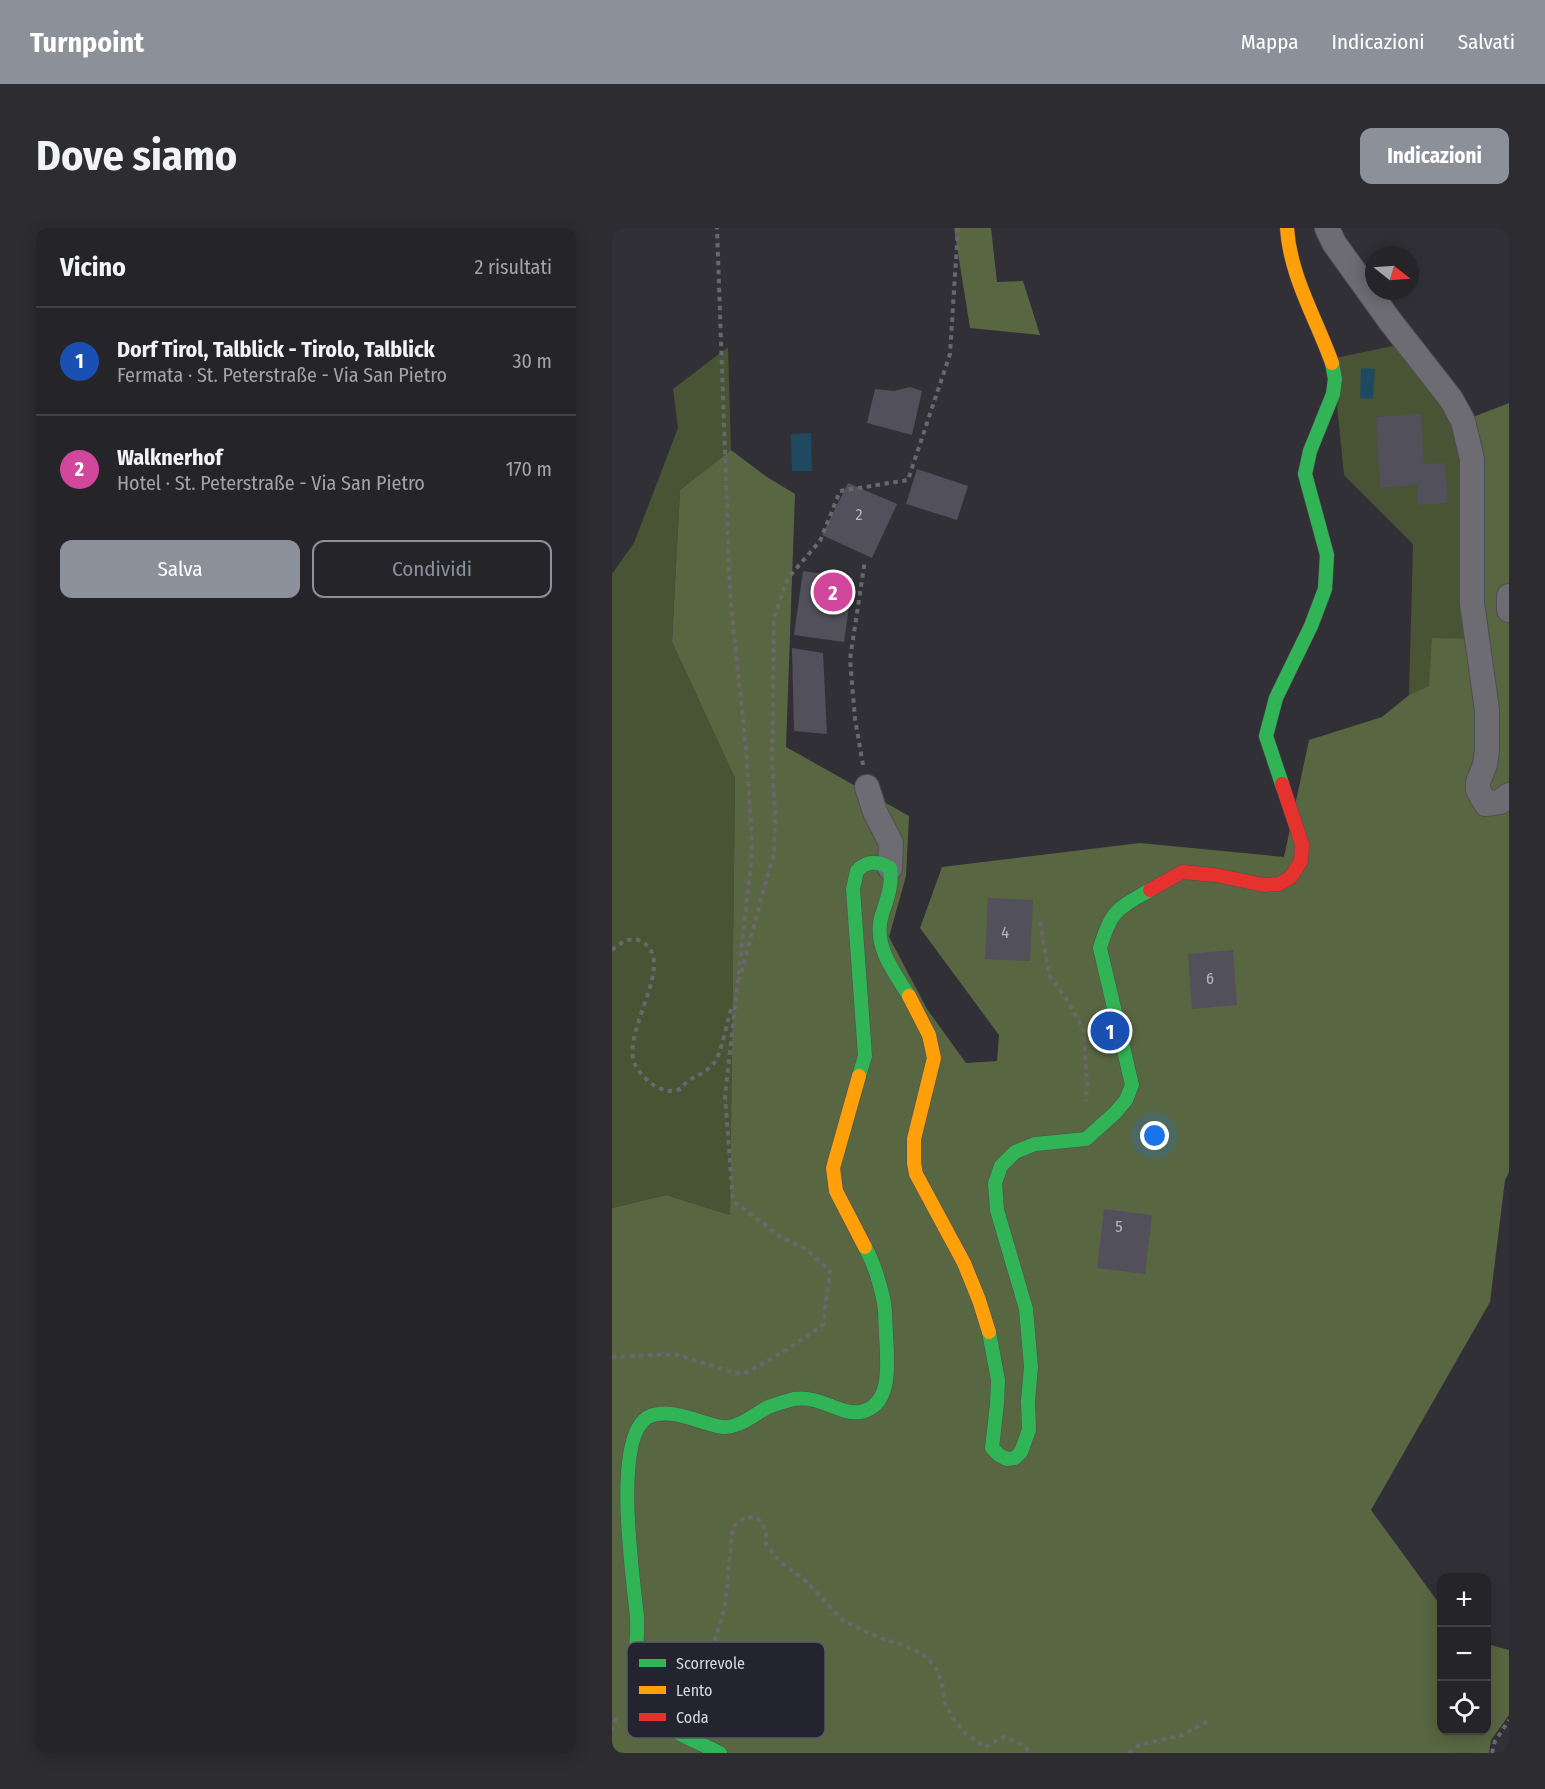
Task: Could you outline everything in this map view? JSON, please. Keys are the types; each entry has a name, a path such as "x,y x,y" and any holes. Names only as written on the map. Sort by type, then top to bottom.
{"street":[{"path":"867,787 875,812 891,843 892,885 881,923 879,939 885,955 930,1035 934,1059 916,1129 915,1173 922,1190 938,1212 957,1248 988,1325 997,1372 998,1398 992,1448 1007,1459 1015,1458 1021,1452 1029,1430 1028,1401 1031,1366 1026,1309 997,1210 995,1183 1000,1166 1015,1152 1035,1144 1086,1139 1126,1100 1132,1085 1100,948 1106,930 1117,909 1182,872 1215,875 1264,885 1279,884 1291,877 1301,861 1302,844 1266,736 1268,719 1274,702 1307,636 1325,587 1328,565 1326,544 1305,474 1335,384 1321,333 1291,258 1287,228"},
{"path":"1326,228 1334,243 1390,321 1451,399 1463,421 1472,459 1472,603 1486,710 1488,750 1478,782 1478,790 1486,804 1500,802 1509,795"},
{"path":"1509,596 1509,610"},
{"path":"636,1642 637,1620 623,1491 627,1448 635,1427 648,1417 661,1414 682,1416 725,1426 747,1420 771,1406 796,1399 815,1399 850,1412 859,1412 877,1403 888,1374 884,1300 873,1262 836,1191 833,1168 865,1056 853,896 854,878 860,866 869,862 884,864 890,868"},
{"path":"690,1738 720,1753"}],"path":[{"path":"612,1357 674,1354 735,1373 748,1372 823,1325 830,1271 806,1249 781,1237 733,1201 725,1096 752,841 746,749 730,594 717,228"},
{"path":"612,950 620,943 634,939 643,942 650,950 655,969 651,987 635,1030 632,1047 634,1062 640,1073 660,1088 668,1091 681,1089 689,1080 715,1063 774,852 776,811 772,763 774,617 788,578 820,541 840,491 908,480 950,354 958,228"},
{"path":"865,560 850,659 855,719 867,787"},
{"path":"1040,922 1049,975 1067,1000 1084,1031 1088,1083 1085,1105"},
{"path":"715,1642 725,1606 733,1526 745,1518 757,1517 766,1530 766,1544 781,1563 804,1578 842,1620 877,1637 906,1646 924,1656 936,1668 942,1683 945,1704 965,1733 985,1747 1004,1737 1025,1746 1029,1753"},
{"path":"1492,1753 1495,1741 1509,1720"},
{"path":"1129,1753 1139,1745 1182,1735 1208,1721"}],"green space":[{"path":"954,228 991,228 997,282 1023,281 1040,335 970,328"},
{"path":"1407,343 1460,413 1477,639 1430,686 1409,695 1413,544 1344,475 1335,384 1330,359"},
{"path":"728,347 731,450 680,490 672,642 735,778 730,1215 666,1195 612,1208 612,574 634,543 678,428 673,389"},
{"path":"1509,403 1509,1172 1505,1180 1490,1302 1371,1510 1437,1601 1437,1735 1491,1735 1491,1645 1509,1650 1509,1715 1491,1740 1489,1753 612,1753 612,1208 666,1195 730,1215 735,778 672,642 680,490 731,450 767,477 795,494 786,747 909,816 906,876 889,937 927,1009 966,1063 997,1061 999,1035 920,928 942,867 1140,843 1284,857 1309,740 1382,717 1409,695 1429,686 1432,638 1477,639 1463,421"}],"water":[{"path":"1361,368 1375,369 1373,399 1360,398"},
{"path":"811,433 812,471 792,471 791,434"}],"building":[{"path":"910,387 922,391 912,435 867,423 875,389 894,391"},
{"path":"1421,414 1424,464 1445,463 1448,503 1418,505 1417,485 1380,488 1376,417"},
{"path":"917,469 968,486 957,520 906,504"},
{"path":"848,483 897,504 872,558 822,535"},
{"path":"803,571 853,578 844,642 794,635"},
{"path":"792,648 823,653 827,734 794,731"},
{"path":"988,898 1033,900 1030,961 985,959"},
{"path":"1233,950 1237,1005 1192,1009 1188,954"},
{"path":"1104,1209 1152,1215 1145,1274 1097,1268"}],"traffic: fast":[{"path":"1282,784 1266,736 1276,698 1311,626 1325,589 1327,555 1305,474 1310,451 1333,394 1335,379 1332,363"},
{"path":"859,1076 865,1056 853,889 857,871 869,863 877,863 890,868 890,888 881,918 880,939 887,959 909,996"},
{"path":"989,1332 998,1380 992,1448 1007,1459 1015,1458 1021,1452 1029,1430 1028,1401 1031,1367 1026,1309 997,1210 995,1183 1001,1166 1015,1152 1035,1144 1086,1139 1126,1100 1132,1085 1100,948 1108,926 1117,912 1150,890"},
{"path":"636,1642 637,1617 629,1541 628,1479 631,1451 637,1430 648,1417 657,1414 676,1415 729,1427 747,1420 768,1407 794,1399 821,1402 852,1412 871,1408 879,1401 883,1391 887,1356 884,1302 876,1272 865,1247"},
{"path":"689,1738 720,1753"}],"traffic: slow":[{"path":"1287,228 1298,280 1332,363"},
{"path":"909,996 929,1035 934,1058 914,1139 916,1174 964,1263 989,1332"},
{"path":"859,1076 833,1168 836,1191 865,1247"}],"traffic: jam":[{"path":"1150,890 1182,872 1215,875 1264,885 1279,884 1291,877 1301,861 1302,844 1282,784"}],"place":[{"name":"Walknerhof","path":"833,592"},
{"name":"Dorf Tirol, Talblick - Tirolo, Talblick","path":"1110,1031"}]}
